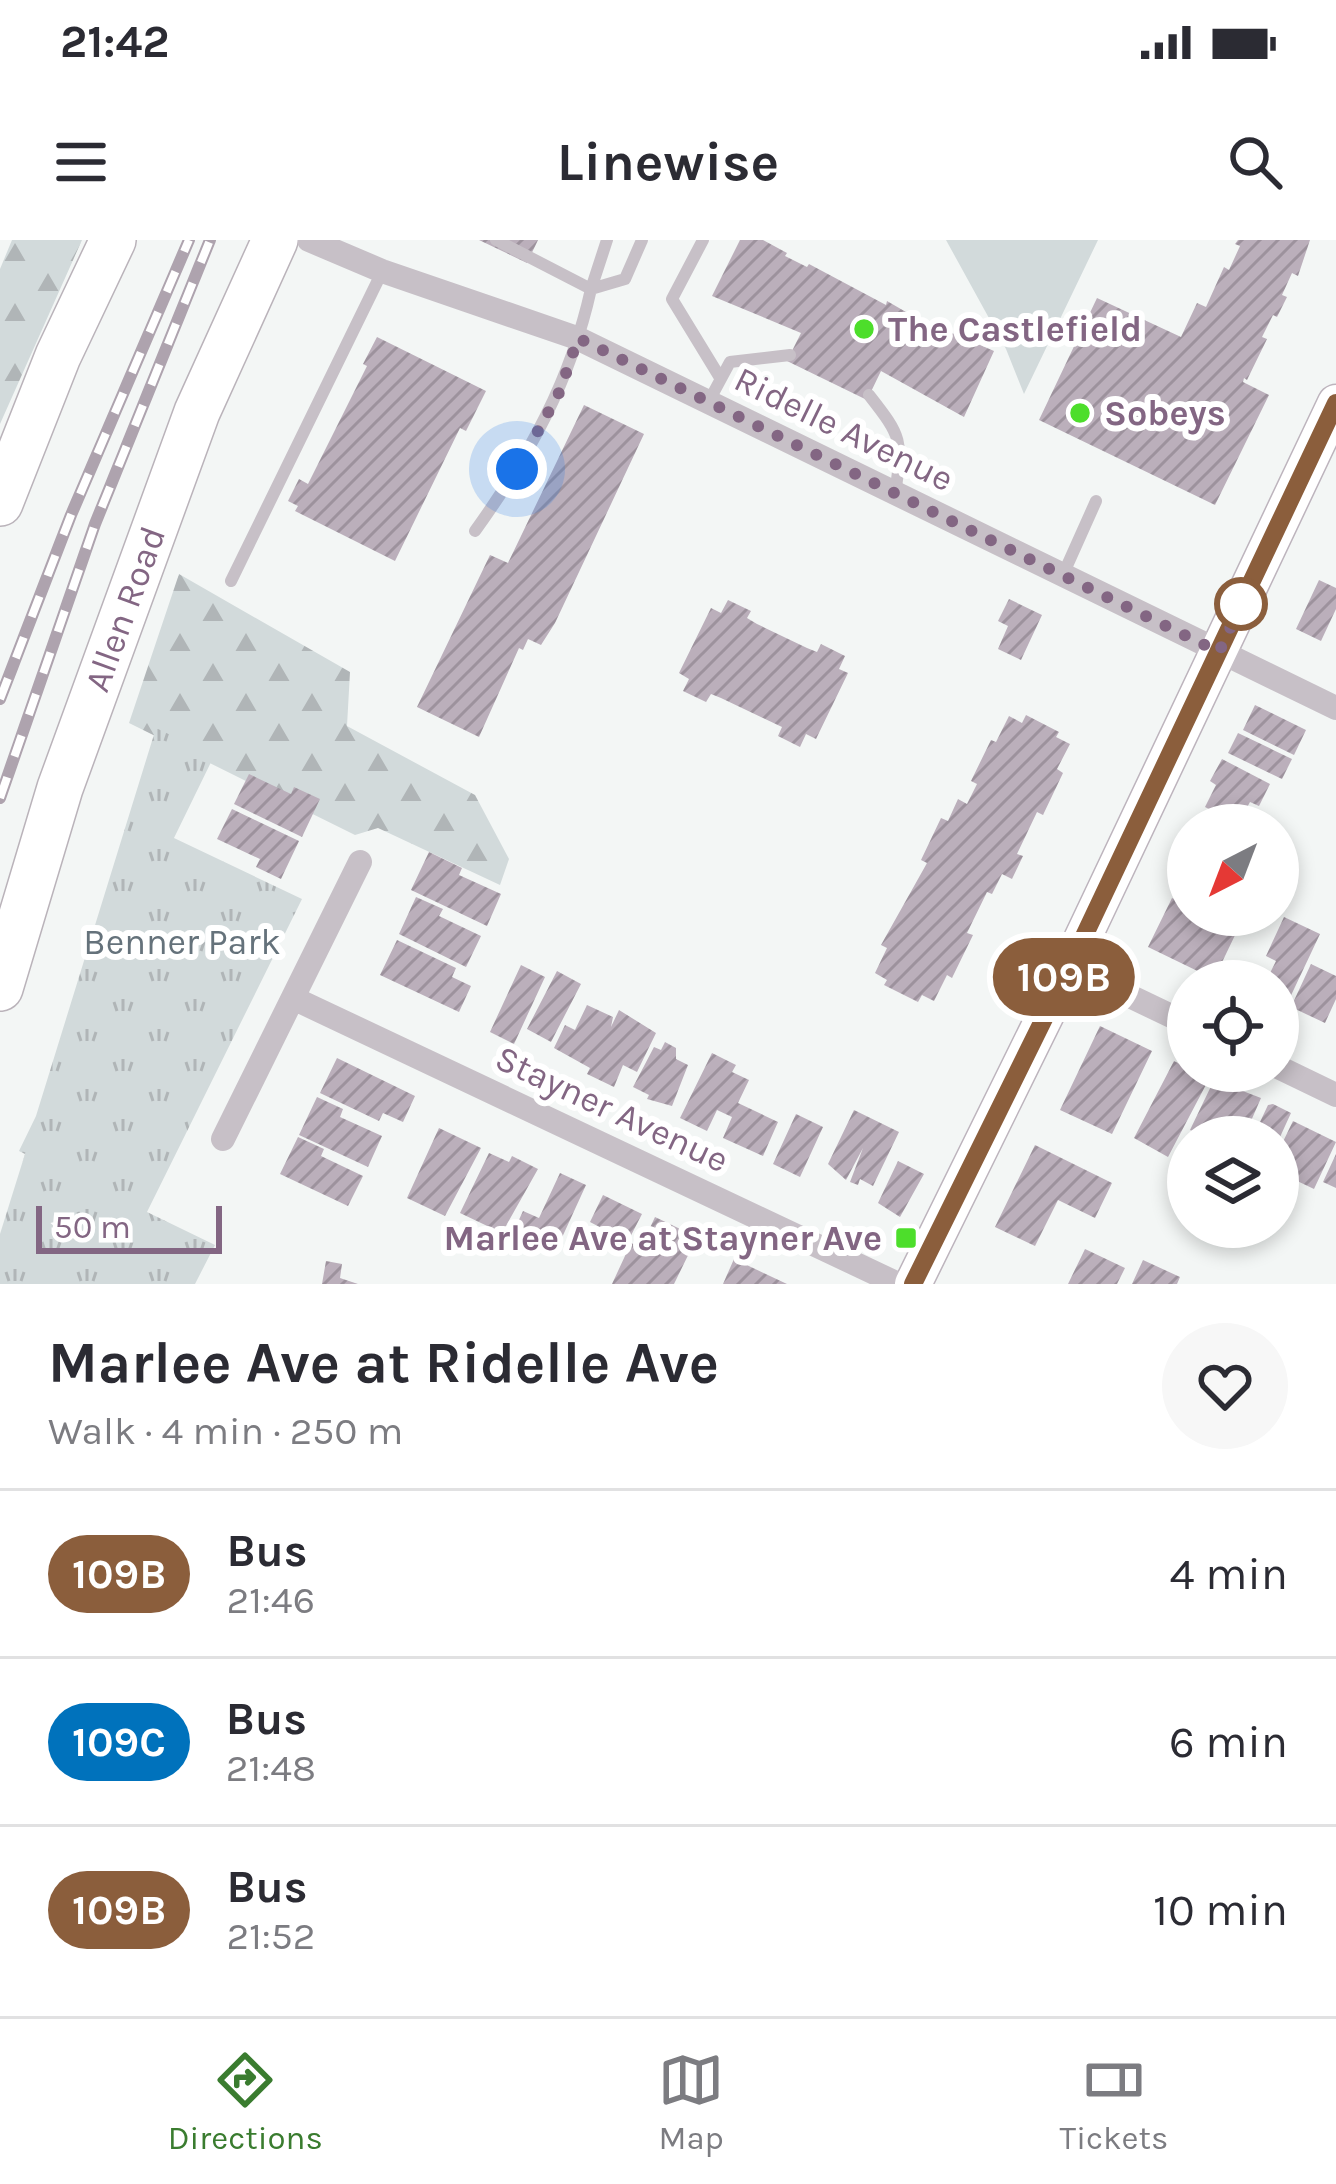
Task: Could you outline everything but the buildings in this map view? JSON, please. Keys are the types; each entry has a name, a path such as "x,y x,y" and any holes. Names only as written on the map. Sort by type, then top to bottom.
{"highway":[{"path":"0,503 58,356 113,240"},
{"name":"Allen Road","path":"0,988 60,788 196,412 275,240"}],"street":[{"name":"Ridelle Avenue","path":"309,240 382,271 578,338 1336,708"},
{"path":"913,1284 1069,968 1336,404"},
{"path":"224,1139 360,862"},
{"path":"1069,968 1167,1014"},
{"name":"Stayner Avenue","path":"296,999 898,1284"},
{"path":"1299,1077 1336,1095"}],"lane":[{"path":"496,240 592,289 625,279 643,240"},
{"path":"476,531 539,434 560,391 607,240"},
{"path":"703,240 672,299 719,376"},
{"path":"231,581 382,271"},
{"path":"708,402 730,362 790,355"},
{"path":"869,395 898,431 901,457 895,495"},
{"path":"1062,577 1096,501"}],"green space":[{"path":"12,240 82,240 0,424 0,269"},
{"path":"946,240 1098,240 1024,394 1006,349"},
{"path":"179,574 350,672 347,726 475,795 509,859 500,885 378,828 355,835 129,723"},
{"name":"Benner Park","path":"156,728 214,756 174,838 302,899 147,1212 215,1245 195,1284 0,1284 0,1234 25,1154 19,1151 36,1116"}],"railway":[{"path":"0,699 71,515 189,240"},
{"path":"0,798 95,524 210,240"}],"bus line":[{"name":"109B","path":"913,1284 1069,968 1336,403"}],"place":[{"name":"The Castlefield","path":"864,329"},
{"name":"Sobeys","path":"1080,413"},
{"name":"Marlee Ave at Stayner Ave","path":"906,1238"}],"route":[{"path":"517,469 560,391 578,338 1219,652 1245,596 1241,604"}]}
